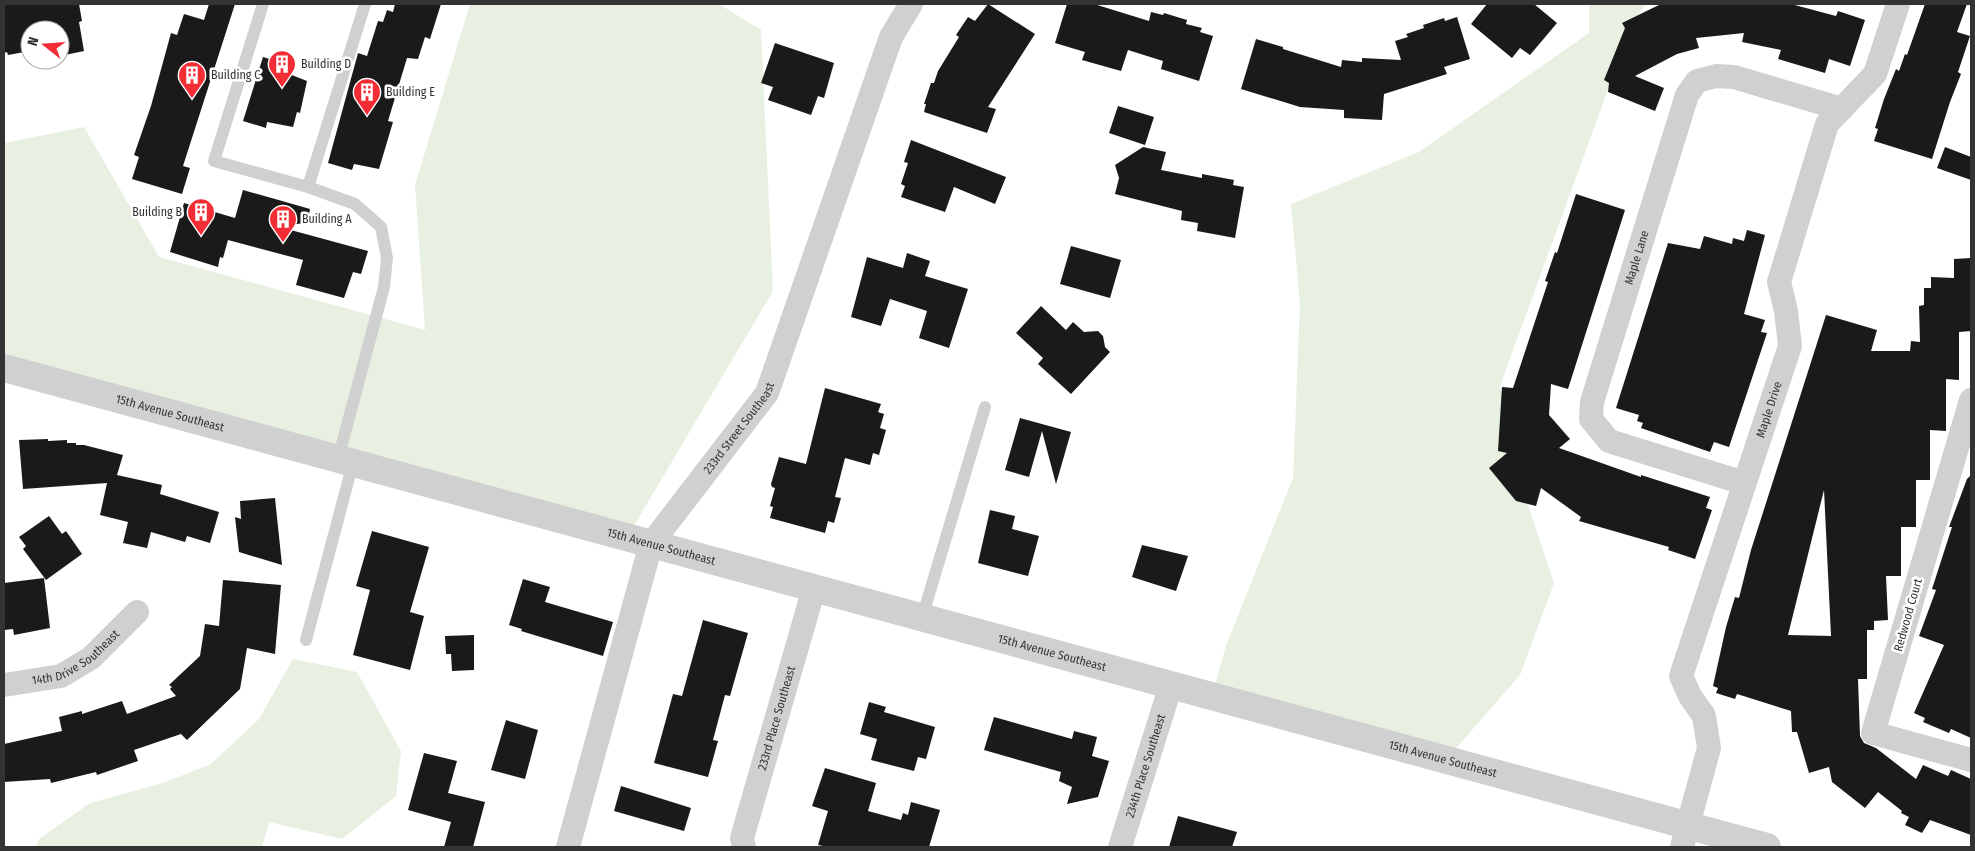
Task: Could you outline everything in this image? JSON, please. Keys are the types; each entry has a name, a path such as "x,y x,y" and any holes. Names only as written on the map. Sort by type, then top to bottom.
{"street":[{"name":"233rd Street Southeast","path":"568,847 651,544 767,393 891,38 911,4"},
{"name":"Maple Drive","path":"1686,837 1710,748 1704,716 1690,696 1681,676 1790,346 1786,311 1779,282 1827,124 1875,74 1898,4"},
{"name":"Maple Lane","path":"1744,483 1608,441 1591,419 1592,402 1688,95 1697,80 1716,76 1734,77 1842,109"},
{"name":"15th Avenue Southeast","path":"4,368 1171,685 1686,837 1767,847"},
{"name":"Redwood Court","path":"1971,400 1873,733 1971,760"},
{"name":"233rd Place Southeast","path":"744,847 742,838 814,588"},
{"name":"14th Drive Southeast","path":"4,686 61,676 91,658 137,612"},
{"name":"234th Place Southeast","path":"1120,847 1171,685"}],"lane":[{"path":"262,4 214,161 308,187 355,204 381,227 387,258 384,288 306,640"},
{"path":"308,187 365,4"},
{"path":"922,618 985,407"}],"green space":[{"path":"470,4 719,4 761,30 773,291 629,534 4,368 4,143 84,127 159,257 425,330 415,185"},
{"path":"1589,4 1646,4 1632,24 1500,386 1525,496 1554,583 1520,675 1439,768 1208,709 1226,646 1293,478 1300,304 1291,204 1419,152 1589,33"},
{"path":"293,659 357,672 401,751 396,796 342,839 269,822 262,847 36,847 39,839 90,803 163,783 211,764 259,719"}],"building":[{"path":"4,4 79,4 82,21 79,22 84,51 70,54 70,20 20,20 20,53 8,55 7,52 4,53"},
{"name":"Building C","path":"209,4 235,4 183,166 190,168 182,194 132,179 139,157 134,155 151,106 171,33 177,35 184,14 204,20"},
{"path":"395,4 441,4 430,39 425,37 418,59 407,58 388,121 393,122 379,169 354,164 352,170 328,163 358,53 367,56 378,21 383,22 387,10 393,12"},
{"path":"988,4 1035,34 988,107 996,109 987,133 924,112 926,104 924,104 931,83 934,83 938,71 959,37 956,35 968,17 975,21"},
{"path":"1067,4 1094,4 1149,21 1151,12 1163,15 1164,13 1187,20 1186,24 1202,28 1200,32 1213,36 1199,81 1161,69 1163,61 1128,50 1121,71 1082,60 1085,52 1055,43"},
{"path":"1487,4 1534,4 1557,23 1530,55 1520,48 1512,58 1471,24"},
{"path":"1661,4 1791,4 1836,16 1838,11 1865,20 1850,66 1829,59 1825,73 1778,59 1781,50 1742,42 1744,33 1696,38 1699,48 1677,54 1635,76 1664,88 1655,111 1608,92 1609,83 1604,80 1625,28 1622,23"},
{"path":"1925,4 1967,4 1957,32 1970,36 1958,72 1961,74 1932,159 1874,141 1878,129 1875,128 1884,99 1896,69 1899,71 1905,54 1907,55"},
{"path":"1457,17 1470,59 1444,67 1447,74 1384,94 1382,120 1344,118 1344,110 1300,107 1241,89 1256,39 1341,67 1342,60 1362,62 1362,58 1401,60 1395,41 1408,37 1406,34 1424,28 1423,25 1444,18 1445,21"},
{"path":"775,43 834,63 824,98 818,96 811,115 768,100 773,87 761,83"},
{"name":"Building D","path":"263,57 286,64 284,72 307,81 300,113 297,112 293,127 267,122 266,128 243,121"},
{"path":"1118,106 1154,117 1145,145 1109,133"},
{"path":"911,140 1006,177 995,204 954,187 945,212 901,197 905,186 901,184 908,163 904,162"},
{"path":"1143,147 1166,152 1161,170 1202,178 1202,174 1234,180 1233,185 1244,187 1235,238 1197,231 1198,223 1181,220 1182,211 1115,194 1119,178 1115,165"},
{"path":"1945,147 1971,157 1971,180 1937,168"},
{"name":"Building A","path":"243,190 310,209 307,223 276,226 368,251 361,274 353,272 344,298 296,285 303,260 228,240 223,258 220,257 218,267 170,252 184,203 235,218"},
{"path":"1576,194 1625,210 1568,389 1551,384 1549,415 1570,439 1559,448 1641,477 1641,475 1710,497 1706,508 1712,510 1695,559 1668,550 1669,547 1579,521 1581,517 1541,488 1536,506 1516,501 1489,468 1507,453 1498,451 1502,387 1513,388 1548,282 1545,281 1555,252 1557,253"},
{"path":"1747,230 1765,235 1744,314 1765,320 1761,332 1767,333 1729,447 1714,442 1710,452 1641,428 1643,423 1637,421 1639,415 1616,408 1668,243 1700,249 1704,236 1732,244 1733,238 1744,241"},
{"path":"1071,246 1121,260 1110,298 1060,284"},
{"path":"907,253 930,261 925,276 968,289 949,348 919,338 927,311 890,299 881,326 851,317 867,257 903,268"},
{"path":"1971,258 1971,331 1959,332 1959,380 1946,379 1946,431 1930,430 1930,480 1916,480 1916,527 1901,527 1901,576 1886,576 1888,620 1874,621 1874,630 1867,630 1867,679 1858,679 1860,736 1864,743 1876,748 1916,779 1923,765 1948,776 1951,770 1971,779 1971,835 1930,820 1922,833 1905,825 1909,817 1901,813 1902,811 1878,792 1865,808 1832,782 1829,767 1809,773 1797,732 1792,732 1791,711 1737,694 1735,699 1716,693 1718,688 1713,686 1726,627 1735,597 1739,598 1751,550 1826,315 1877,330 1871,351 1910,351 1911,341 1920,342 1919,306 1924,305 1924,288 1931,288 1931,277 1954,278 1954,259","holes":["1824,490 1831,636 1788,635"]},
{"path":"1041,306 1066,330 1073,322 1084,332 1098,331 1103,336 1105,347 1110,352 1071,394 1038,364 1043,358 1016,333"},
{"path":"825,388 881,404 878,412 884,414 880,428 886,430 879,455 873,453 870,465 845,458 835,497 841,498 834,523 828,521 825,533 770,518 773,507 770,506 775,488 771,484 779,457 806,464"},
{"path":"1020,418 1071,432 1056,484 1042,431 1029,477 1005,470"},
{"path":"48,439 48,441 67,440 67,443 76,443 76,445 84,445 123,455 117,475 162,485 160,494 219,512 210,543 187,536 185,542 151,532 147,548 123,543 128,522 100,515 107,483 23,489 19,440"},
{"path":"1971,475 1971,738 1951,729 1949,733 1923,722 1925,718 1914,713 1944,645 1919,636 1936,590 1932,589 1952,527 1949,527 1967,479"},
{"path":"275,498 282,565 239,552 235,517 241,519 240,501"},
{"path":"990,510 1015,516 1012,529 1039,536 1028,576 978,563"},
{"path":"49,516 62,534 66,531 82,554 46,580 23,549 26,546 19,537"},
{"path":"372,531 429,547 410,612 424,616 410,670 353,655 370,590 356,586"},
{"path":"1142,545 1188,556 1176,591 1132,577"},
{"path":"44,578 50,628 14,635 13,629 4,630 4,583"},
{"path":"523,579 550,587 545,602 613,622 603,656 521,631 522,629 509,625"},
{"path":"223,580 281,585 275,654 247,648 240,689 187,740 181,734 134,750 138,761 97,775 96,772 51,783 50,779 4,782 4,744 62,731 59,717 82,711 82,714 122,701 127,714 176,696 169,685 200,656 205,624 219,626"},
{"path":"703,620 748,633 730,696 725,695 713,740 718,741 708,777 654,763 673,694 682,696"},
{"path":"474,635 474,670 452,671 451,654 446,654 445,636"},
{"path":"869,702 886,707 884,712 935,727 926,759 918,757 914,771 871,760 877,739 860,734"},
{"path":"994,717 1072,739 1074,731 1097,737 1092,756 1109,761 1098,797 1067,804 1072,787 1059,781 1061,772 984,750"},
{"path":"506,720 538,730 525,779 491,770"},
{"path":"424,753 457,761 448,793 485,802 473,847 444,847 451,822 408,810"},
{"path":"825,768 876,783 868,811 901,820 903,813 908,815 911,802 940,810 929,847 828,847 818,845 828,811 812,806"},
{"path":"621,786 691,808 684,831 614,811"},
{"path":"1178,816 1237,832 1232,847 1169,847"}],"place":[{"name":"Building D","path":"282,88"},
{"name":"Building C","path":"192,99"},
{"name":"Building E","path":"367,116"},
{"name":"Building B","path":"201,236"},
{"name":"Building A","path":"283,243"}]}
